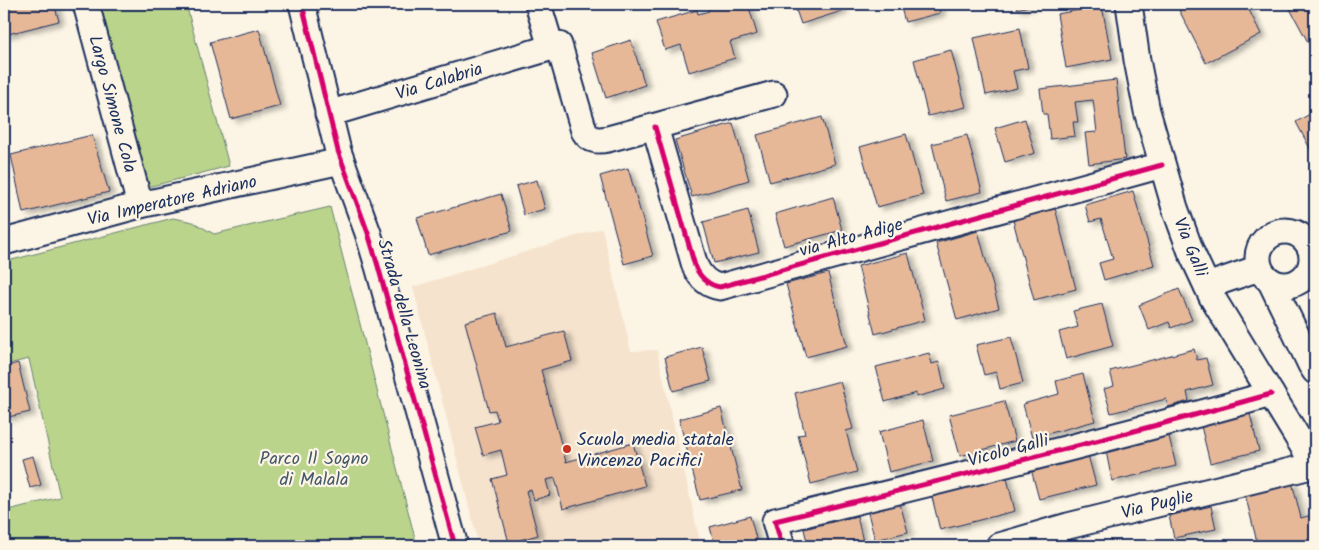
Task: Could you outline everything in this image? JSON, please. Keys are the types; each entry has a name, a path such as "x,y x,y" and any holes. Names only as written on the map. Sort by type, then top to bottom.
{"street":[{"name":"Largo Simone Cola","path":"86,4 140,205"},
{"name":"Strada della Leonina","path":"302,4 341,161 378,266 455,546"},
{"path":"538,4 588,137 604,140 774,94"},
{"name":"Via Galli","path":"1129,4 1140,76 1151,128 1180,223 1191,252 1207,286 1315,466"},
{"name":"Via Calabria","path":"328,114 555,46"},
{"name":"via Alto Adige","path":"655,127 697,271 712,285 720,286 1162,165"},
{"name":"Via Imperatore Adriano","path":"4,242 140,205 341,161"},
{"path":"1207,286 1265,275 1279,285 1297,283 1310,270 1313,255 1306,240 1289,230 1271,234 1264,240 1257,258 1265,275 1311,365 1315,370"},
{"name":"Vicolo Galli","path":"782,546 775,521 973,474 1271,394"},
{"name":"Via Puglie","path":"999,546 1078,524 1315,466"}],"shaded area":[{"name":"Scuola media statale Vincenzo Pacifici","path":"602,228 631,351 657,350 701,546 479,546 413,287"}],"green space":[{"path":"100,4 186,4 229,166 148,187"},
{"name":"Parco Il Sogno di Malala","path":"330,207 417,546 4,546 4,511 60,497 29,359 4,365 4,262 173,218 193,222 214,234"}],"building":[{"path":"4,4 54,4 59,21 4,35"},
{"path":"748,4 757,34 730,42 735,58 689,72 681,45 665,50 656,22 697,10 698,14 709,11 707,5"},
{"path":"794,4 839,4 842,11 801,24"},
{"path":"900,4 938,4 940,13 905,22"},
{"path":"1016,4 1037,4 1017,9"},
{"path":"1187,4 1246,4 1261,34 1206,63 1178,8"},
{"path":"1296,4 1315,4 1315,55 1289,7"},
{"path":"1102,6 1112,59 1066,68 1057,14"},
{"path":"1020,28 1028,68 1013,71 1017,88 986,95 974,38"},
{"path":"259,29 280,106 231,119 210,42"},
{"path":"631,40 645,85 606,98 592,53"},
{"path":"951,50 966,107 928,116 914,60"},
{"path":"1116,80 1125,159 1089,164 1085,133 1097,132 1093,100 1075,102 1078,122 1073,122 1075,136 1050,139 1047,114 1043,114 1040,89"},
{"path":"1315,111 1315,158 1296,122"},
{"path":"822,117 835,164 770,182 757,135"},
{"path":"1025,119 1035,153 1005,162 995,128"},
{"path":"733,123 749,180 692,197 675,140"},
{"path":"906,134 923,195 877,207 860,147"},
{"path":"92,135 109,192 23,213 11,155"},
{"path":"967,135 982,192 946,201 932,144"},
{"path":"628,168 653,256 624,264 600,176"},
{"path":"537,180 545,209 524,215 516,186"},
{"path":"1133,191 1154,265 1104,280 1099,263 1113,259 1101,219 1090,222 1085,205"},
{"path":"501,194 512,231 428,255 417,218"},
{"path":"833,197 842,230 784,246 775,214"},
{"path":"1055,208 1076,289 1034,300 1013,220"},
{"path":"748,210 759,252 714,263 703,222"},
{"path":"978,231 999,308 957,320 936,243"},
{"path":"908,253 925,320 875,334 858,266"},
{"path":"828,273 847,346 806,357 786,284"},
{"path":"1179,289 1192,320 1171,328 1169,322 1149,330 1139,305"},
{"path":"1102,304 1113,346 1066,359 1059,332 1078,327 1073,311"},
{"path":"497,313 506,347 564,331 572,361 541,370 566,462 633,443 645,486 563,509 555,478 546,480 550,495 534,500 531,489 526,491 538,535 509,543 492,479 507,475 501,450 483,455 475,427 498,421 495,410 489,411 465,322"},
{"path":"1011,337 1023,383 1000,389 996,372 984,375 976,345"},
{"path":"702,347 711,381 673,391 665,357"},
{"path":"1194,349 1197,360 1206,358 1213,385 1187,392 1189,401 1168,407 1166,399 1111,413 1104,389 1114,386 1110,371"},
{"path":"929,353 932,364 939,362 945,389 916,397 916,393 885,402 876,367"},
{"path":"18,363 30,412 4,418 4,367"},
{"path":"1083,374 1095,421 1032,438 1023,404 1059,394 1056,381"},
{"path":"840,381 853,429 846,431 857,472 811,484 798,435 805,434 795,393"},
{"path":"1004,401 1015,441 960,456 949,415"},
{"path":"721,408 742,490 700,500 679,419"},
{"path":"1250,414 1259,451 1210,463 1201,426"},
{"path":"923,420 933,461 889,472 879,432"},
{"path":"1168,432 1176,466 1112,481 1105,446"},
{"path":"1088,455 1096,485 1039,499 1031,469"},
{"path":"33,456 41,485 30,488 22,459"},
{"path":"1006,474 1015,511 940,530 931,493"},
{"path":"1292,482 1301,518 1315,514 1315,544 1307,546 1258,546 1245,494"},
{"path":"899,500 908,532 875,540 867,509"},
{"path":"1211,506 1216,529 1174,538 1169,516"},
{"path":"750,516 758,546 715,546 710,527"},
{"path":"857,516 864,546 808,546 804,529"}],"cycle path":[{"path":"302,4 338,151 378,266 455,546"},
{"path":"655,127 695,266 705,280 720,287 1162,165"},
{"path":"782,546 775,521 1024,460 1271,394"}],"place":[{"name":"Scuola media statale Vincenzo Pacifici","path":"567,449"}]}
